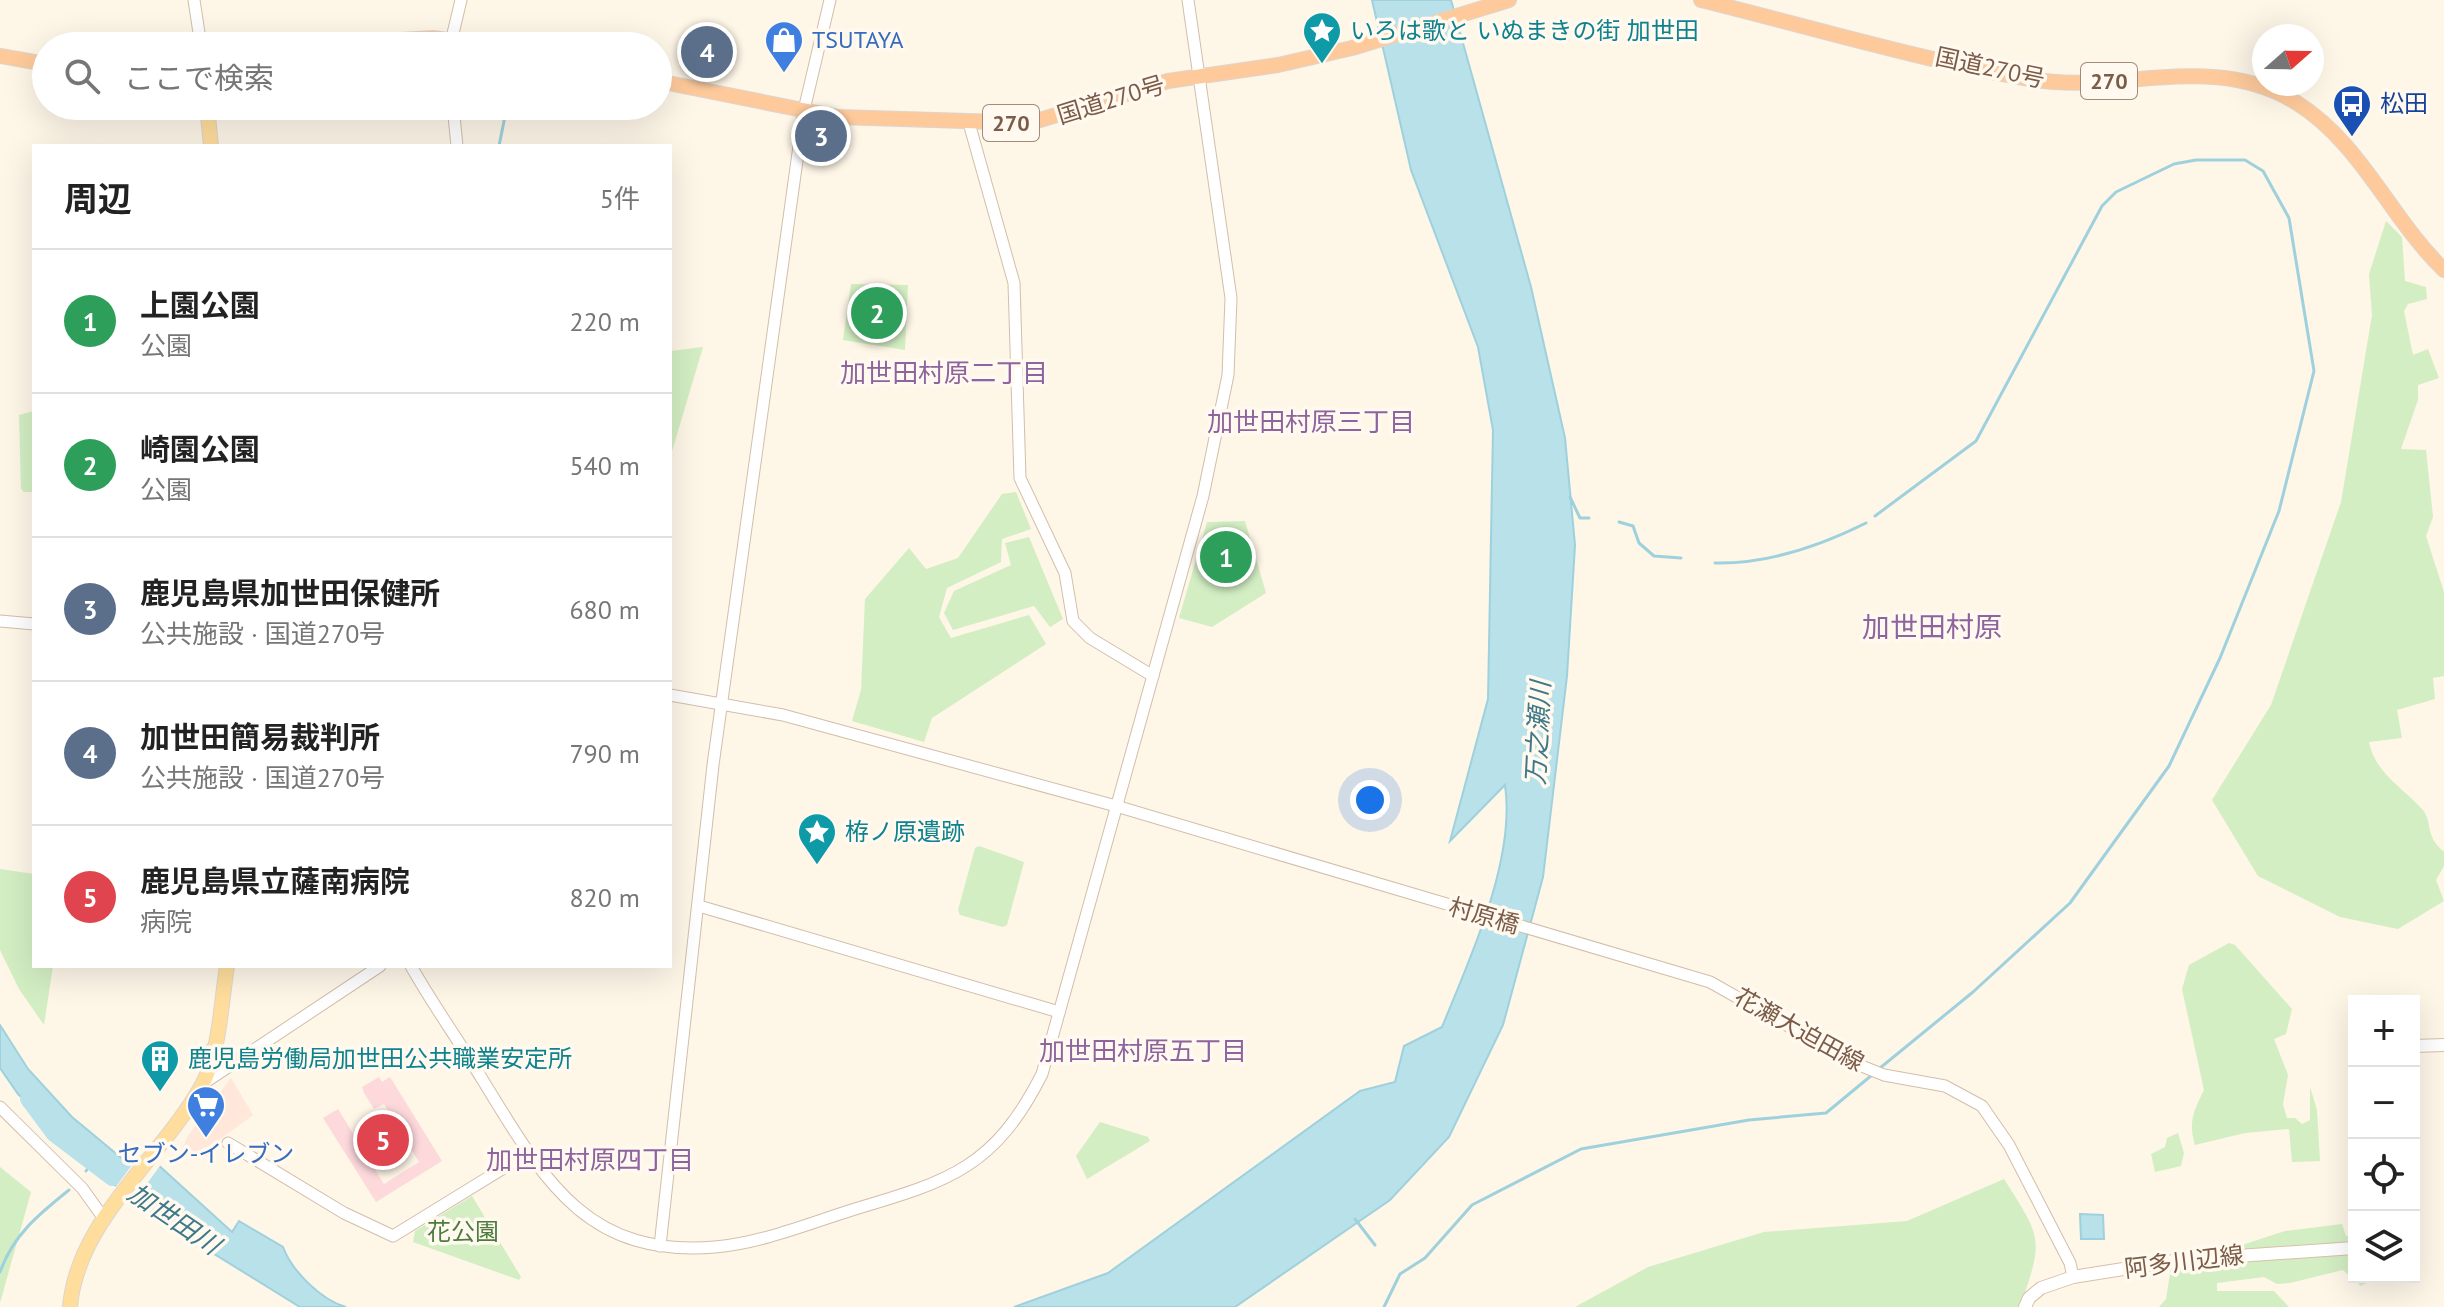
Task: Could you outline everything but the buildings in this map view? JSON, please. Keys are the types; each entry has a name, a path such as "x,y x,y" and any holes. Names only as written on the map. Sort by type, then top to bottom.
{"highway":[{"name":"国道270号","path":"672,84 838,117 969,123 1048,120 1168,81 1302,60 1357,47 1509,0"},
{"name":"国道270号","path":"1701,0 2031,79 2091,83 2205,74 2267,89 2297,103 2340,138 2405,226 2444,270"},
{"path":"0,56 32,62"}],"main road":[{"path":"208,120 211,144"},
{"path":"70,1307 78,1269 105,1220 204,1083 227,968"},
{"path":"2420,1046 2444,1045"},
{"path":"212,1050 219,1059 234,1062"},
{"name":"阿多川辺線","path":"2025,1307 2041,1288 2073,1277 2180,1260 2348,1248"}],"street":[{"path":"194,0 199,32"},
{"path":"453,32 461,0"},
{"path":"660,1246 723,703 804,110 830,0"},
{"path":"412,968 549,1183 585,1214 629,1238 660,1246 732,1245 924,1189 984,1156 1004,1137 1042,1074 1203,496 1224,401 1231,338 1227,258 1188,0"},
{"path":"454,120 457,144"},
{"path":"969,123 1014,283 1020,478 1065,573 1073,621 1090,638 1153,676"},
{"path":"0,621 32,624"},
{"name":"村原橋","path":"672,695 783,715 1116,806 1566,940"},
{"path":"699,906 1059,1012"},
{"name":"花瀬大迫田線","path":"1566,940 1710,982 1854,1063 1884,1075 1945,1086 1982,1106 2009,1145 2070,1263 2073,1277"},
{"path":"204,1083 377,968"},
{"path":"0,1107 82,1188 105,1220"},
{"path":"228,1143 319,1200 393,1236 528,1153"}],"shaded area":[{"path":"379,1077 382,1082 390,1077 442,1161 376,1202 323,1118 338,1109 384,1184 419,1162 384,1104 374,1109 364,1093 362,1087"},
{"path":"231,1078 253,1115 197,1156 180,1153 188,1136"}],"green space":[{"path":"2386,221 2402,237 2405,281 2426,287 2427,299 2408,304 2404,311 2413,355 2428,349 2439,378 2418,385 2418,400 2401,449 2426,450 2433,517 2426,536 2444,592 2444,676 2433,678 2435,699 2397,710 2402,738 2369,742 2383,771 2426,814 2433,840 2444,852 2444,866 2436,880 2444,901 2398,929 2340,917 2258,876 2212,800 2271,705 2341,502 2372,315 2369,274"},
{"path":"851,284 908,285 905,350 843,340"},
{"path":"703,347 672,451 672,351"},
{"path":"32,412 32,492 21,489 19,415"},
{"path":"1016,492 1031,529 1002,539 1001,562 947,588 939,617 951,638 1029,615 1046,644 932,718 924,742 852,721 861,690 865,599 909,548 926,569 958,558 1002,494"},
{"path":"1245,521 1266,593 1212,627 1179,618 1207,522"},
{"path":"1029,537 1063,619 1050,627 1034,606 953,630 944,613 954,591 1011,565 1005,543"},
{"path":"979,846 1024,862 1007,925 1003,927 960,915 958,910 975,848"},
{"path":"0,869 32,874 32,968 53,968 44,1025 19,989 0,950"},
{"path":"2229,943 2235,945 2292,1009 2286,1034 2274,1039 2288,1075 2283,1104 2287,1118 2295,1118 2302,1124 2310,1120 2310,1087 2317,1110 2320,1161 2292,1162 2289,1129 2245,1133 2195,1145 2193,1116 2204,1090 2182,989 2189,965"},
{"path":"1100,1122 1148,1137 1150,1141 1087,1179 1076,1156"},
{"path":"2178,1133 2184,1153 2181,1166 2155,1172 2151,1154 2165,1147 2167,1138"},
{"path":"0,1167 31,1192 0,1303"},
{"path":"2004,1179 2026,1215 2035,1240 2033,1266 2020,1307 1575,1307 1648,1267 1764,1232 1907,1221"},
{"name":"花公園","path":"472,1196 521,1277 519,1280 413,1242 415,1231"},
{"path":"2342,1224 2348,1236 2348,1274 2343,1270 2277,1284 2264,1277 2217,1283 2217,1291 2274,1291 2289,1307 2159,1307 2166,1299 2171,1268 2285,1231"}],"water":[{"name":"万之瀬川","path":"1372,0 1451,0 1531,287 1565,438 1575,545 1567,676 1543,877 1503,1025 1449,1137 1390,1200 1235,1307 1014,1307 1108,1273 1360,1091 1395,1082 1404,1046 1442,1027 1477,940 1497,876 1507,814 1505,785 1450,841 1488,699 1493,430 1478,347 1411,170"},
{"path":"0,1025 28,1069 72,1117 125,1161 155,1162 232,1232 239,1221 283,1247 293,1266 308,1283 327,1298 346,1307 300,1307 185,1236 108,1180 18,1094 0,1068"},
{"path":"2080,1214 2103,1215 2104,1239 2081,1239"}],"pier":[{"path":"138,1157 156,1158 162,1163 133,1203 114,1189"}],"waterway":[{"path":"499,144 504,120"},
{"path":"1875,516 1976,441 2102,206 2116,192 2174,164 2196,160 2245,160 2263,171 2289,218 2314,371 2279,511 2220,658 2169,766 2070,903 1973,992 1880,1068"},
{"path":"1570,497 1580,518 1589,518"},
{"path":"1619,522 1633,526 1639,543 1654,556 1681,558"},
{"path":"1715,563 1734,563 1792,552 1866,523"},
{"path":"1384,1307 1400,1274 1425,1258 1472,1205 1581,1149 1749,1120 1826,1113 1872,1075"},
{"name":"加世田川","path":"28,1099 54,1134 112,1178"},
{"path":"86,1171 91,1164"},
{"path":"0,1272 20,1236 69,1190"},
{"path":"1355,1219 1375,1245"}],"place":[{"name":"加世田簡易裁判所","path":"707,52"},
{"name":"いろは歌と いぬまきの街 加世田","path":"1322,65"},
{"name":"TSUTAYA","path":"784,74"},
{"name":"鹿児島県加世田保健所","path":"821,136"},
{"name":"松田","path":"2352,138"},
{"name":"崎園公園","path":"877,313"},
{"name":"上園公園","path":"1226,557"},
{"name":"栫ノ原遺跡","path":"817,866"},
{"name":"鹿児島労働局加世田公共職業安定所","path":"160,1093"},
{"name":"セブン-イレブン","path":"206,1139"},
{"name":"鹿児島県立薩南病院","path":"383,1140"}],"district":[{"name":"加世田村原二丁目","path":"944,373"},
{"name":"加世田村原三丁目","path":"1311,422"},
{"name":"加世田村原","path":"1932,627"},
{"name":"加世田村原五丁目","path":"1143,1051"},
{"name":"加世田村原四丁目","path":"590,1160"}]}
